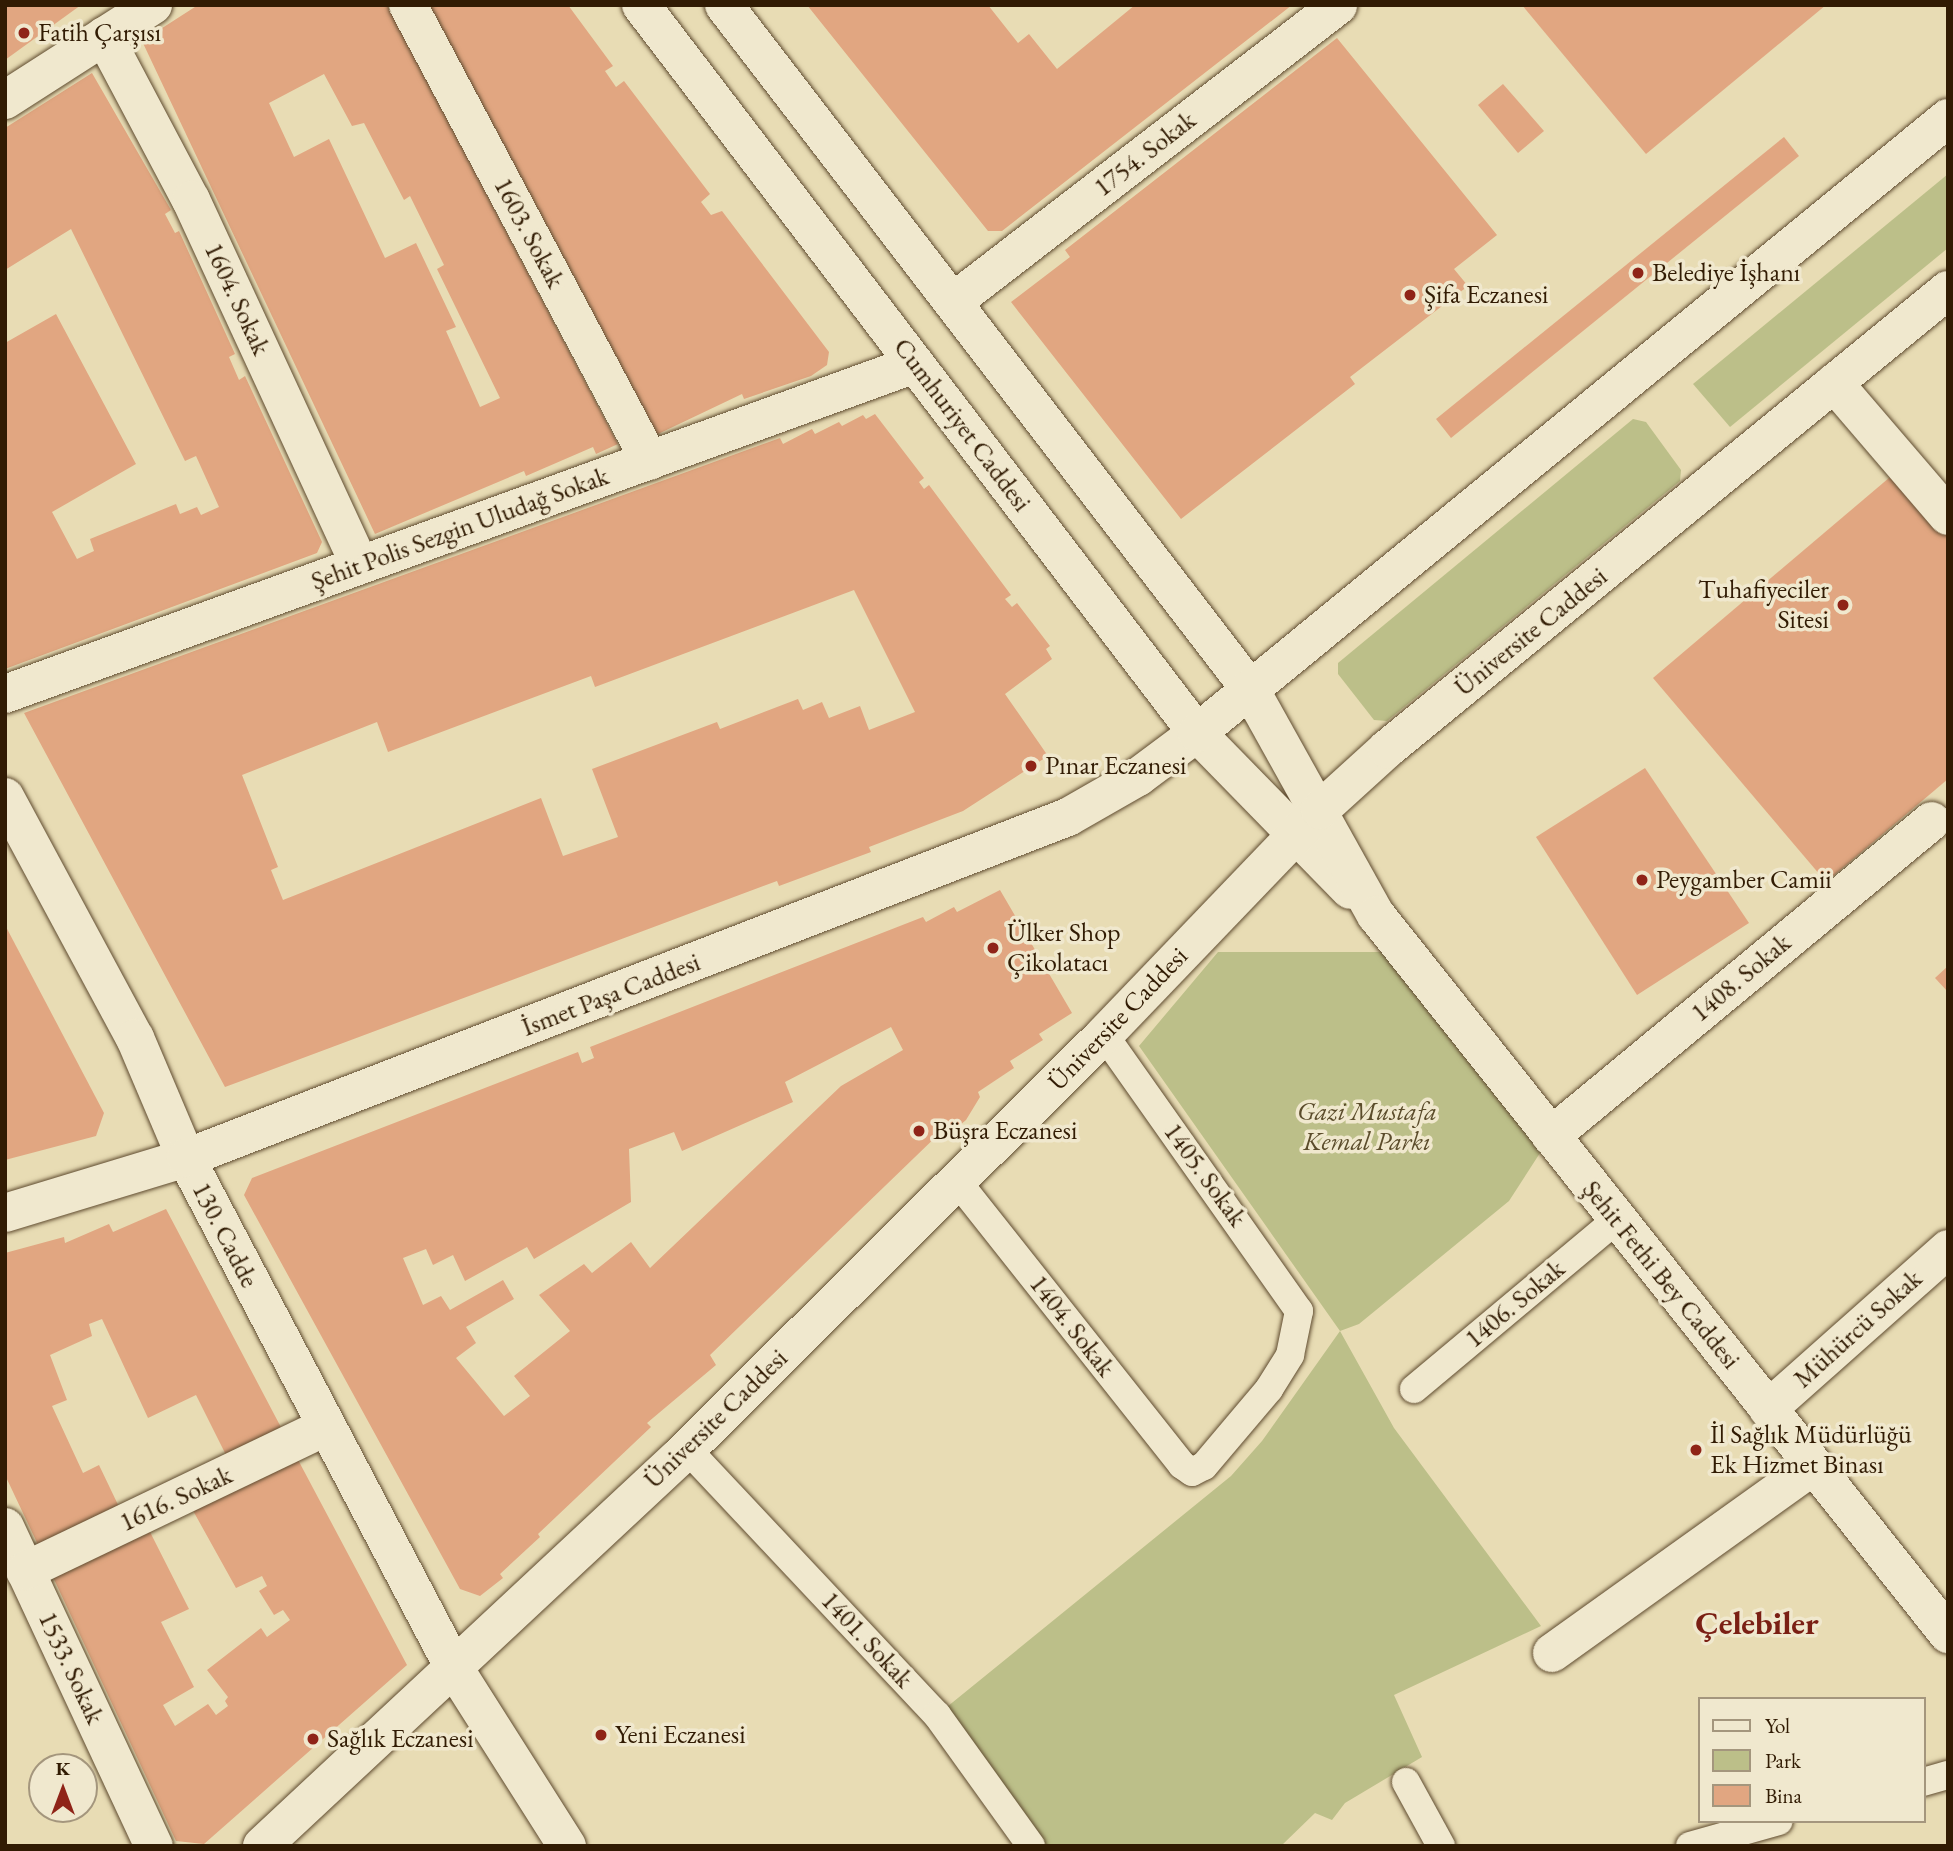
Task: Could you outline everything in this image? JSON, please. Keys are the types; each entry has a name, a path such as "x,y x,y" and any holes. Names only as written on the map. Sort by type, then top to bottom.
{"street":[{"path":"5,100 153,5"},
{"name":"1603. Sokak","path":"408,5 650,461"},
{"name":"Cumhuriyet Caddesi","path":"641,5 1198,733 1307,823"},
{"path":"724,5 1250,689 1307,823"},
{"name":"1754. Sokak","path":"953,302 1338,5"},
{"name":"1604. Sokak","path":"104,36 191,200 360,565"},
{"path":"1198,733 1948,118"},
{"name":"Üniversite Caddesi","path":"262,1846 687,1449 1104,1035 1307,823 1948,290"},
{"name":"Şehit Polis Sezgin Uludağ Sokak","path":"5,694 915,364"},
{"path":"1834,383 1948,516"},
{"name":"İsmet Paşa Caddesi","path":"5,1213 186,1158 1068,817 1138,777 1198,733"},
{"name":"130. Cadde","path":"5,797 135,1038 186,1158 454,1668 566,1846"},
{"name":"1408. Sokak","path":"1551,1136 1932,821"},
{"name":"Şehit Fethi Bey Caddesi","path":"1307,823 1376,915 1948,1634"},
{"name":"Mühürcü Sokak","path":"1768,1409 1948,1249"},
{"name":"1616. Sokak","path":"15,1575 326,1427"},
{"path":"1552,1653 1813,1466"},
{"name":"1533. Sokak","path":"5,1527 15,1575 154,1846"}],"lane":[{"name":"1405. Sokak","path":"1104,1035 1297,1303 1301,1318 1290,1355 1269,1389 1204,1466 1187,1470"},
{"name":"1404. Sokak","path":"957,1181 1187,1470"},
{"name":"1406. Sokak","path":"1414,1389 1617,1219"},
{"name":"1401. Sokak","path":"687,1449 937,1714 1031,1846"},
{"path":"1925,1781 1948,1775"},
{"path":"1406,1782 1441,1846"},
{"path":"1690,1846 1772,1823"}],"green space":[{"path":"1948,174 1948,248 1730,427 1693,384"},
{"path":"1633,419 1646,422 1681,470 1680,481 1387,721 1374,720 1338,674 1338,663"},
{"name":"Gazi Mustafa Kemal Parkı","path":"1218,952 1393,952 1551,1136 1509,1201 1359,1324 1340,1331 1139,1046"},
{"path":"1340,1331 1394,1428 1541,1626 1394,1695 1422,1757 1345,1803 1332,1820 1315,1813 1281,1846 1035,1846 937,1715 1231,1476 1262,1441"}],"building":[{"name":"Fatih Çarşısı","path":"5,5 81,5 5,60"},
{"path":"198,5 387,5 618,444 596,454 593,447 526,476 524,471 375,534 142,41","holes":["324,74 352,126 364,123 404,200 410,196 444,265 437,269 500,398 480,407 446,331 456,327 416,243 385,258 329,139 294,157 269,103"]},
{"path":"428,5 568,5 613,66 605,71 616,87 624,81 710,194 701,202 711,215 722,211 829,352 827,365 811,376 744,399 742,394 656,435"},
{"path":"807,5 988,5 1018,43 1029,34 1057,69 1135,5 1292,5 1002,231 988,231"},
{"path":"1522,5 1826,5 1646,154"},
{"path":"1337,38 1497,235 1454,269 1468,286 1350,377 1355,384 1181,519 1011,302 1070,257 1065,250"},
{"path":"92,73 171,210 165,214 175,233 179,231 235,354 229,357 239,380 245,376 322,542 317,553 5,669 5,343 56,314 136,464 52,512 77,559 94,551 90,539 176,504 180,514 197,507 201,515 219,507 196,456 185,461 71,229 5,270 5,128"},
{"path":"1503,84 1544,131 1518,153 1478,105"},
{"path":"1784,137 1799,156 1451,438 1436,419"},
{"path":"875,414 924,478 919,482 924,489 929,485 1011,595 1005,599 1012,607 1017,603 1050,646 1046,649 1052,659 1005,694 1048,756 963,811 869,847 871,852 779,886 777,881 225,1087 24,713 780,438 783,444 812,429 815,434 839,422 842,426 863,415 866,419","holes":["854,590 915,712 869,730 860,706 829,718 822,702 803,710 798,699 720,729 717,722 592,769 618,837 563,856 541,798 283,900 271,870 278,867 242,775 377,722 388,752 591,676 595,687"]},
{"name":"Tuhafiyeciler Sitesi","path":"1896,472 1948,533 1948,779 1826,882 1653,678"},
{"name":"Peygamber Camii","path":"1645,768 1749,923 1637,995 1536,837"},
{"path":"1000,890 1072,1013 1039,1034 1043,1040 1010,1061 1014,1068 978,1092 980,1097 966,1120 948,1135 944,1129 710,1355 716,1365 647,1423 651,1427 538,1534 540,1537 500,1574 503,1578 480,1596 460,1589 244,1195 252,1178 578,1052 582,1063 594,1058 590,1047 923,917 926,922 954,907 957,912","holes":["891,1027 903,1050 841,1086 650,1268 631,1242 592,1273 584,1264 539,1295 570,1331 514,1376 530,1396 504,1416 456,1358 476,1343 466,1327 514,1299 503,1280 450,1310 441,1296 423,1305 403,1258 426,1249 433,1265 453,1255 465,1281 527,1247 534,1259 631,1202 629,1149 674,1132 682,1151 793,1102 785,1082"]},
{"path":"5,925 104,1113 96,1136 5,1160"},
{"path":"1948,966 1948,992 1935,978"},
{"path":"166,1209 284,1433 228,1459 196,1395 148,1418 102,1319 89,1324 92,1336 50,1355 67,1400 52,1406 83,1473 99,1465 121,1511 40,1549 5,1475 5,1253 64,1237 65,1243 109,1224 113,1232"},
{"path":"296,1456 407,1665 204,1844 176,1841 52,1575 148,1528 189,1609 161,1622 194,1687 163,1705 175,1726 208,1704 216,1715 228,1706 225,1701 228,1697 207,1670 261,1628 267,1637 290,1620 283,1610 274,1615 259,1591 267,1586 262,1576 236,1588 191,1507"}],"place":[{"name":"Fatih Çarşısı","path":"24,33"},
{"name":"Belediye İşhanı","path":"1638,273"},
{"name":"Şifa Eczanesi","path":"1410,295"},
{"name":"Tuhafiyeciler Sitesi","path":"1843,605"},
{"name":"Pınar Eczanesi","path":"1031,766"},
{"name":"Peygamber Camii","path":"1642,880"},
{"name":"Ülker Shop Çikolatacı","path":"993,948"},
{"name":"Büşra Eczanesi","path":"919,1131"},
{"name":"İl Sağlık Müdürlüğü Ek Hizmet Binası","path":"1696,1450"},
{"name":"Yeni Eczanesi","path":"601,1735"},
{"name":"Sağlık Eczanesi","path":"313,1739"}],"district":[{"name":"Çelebiler","path":"1757,1623"}]}
